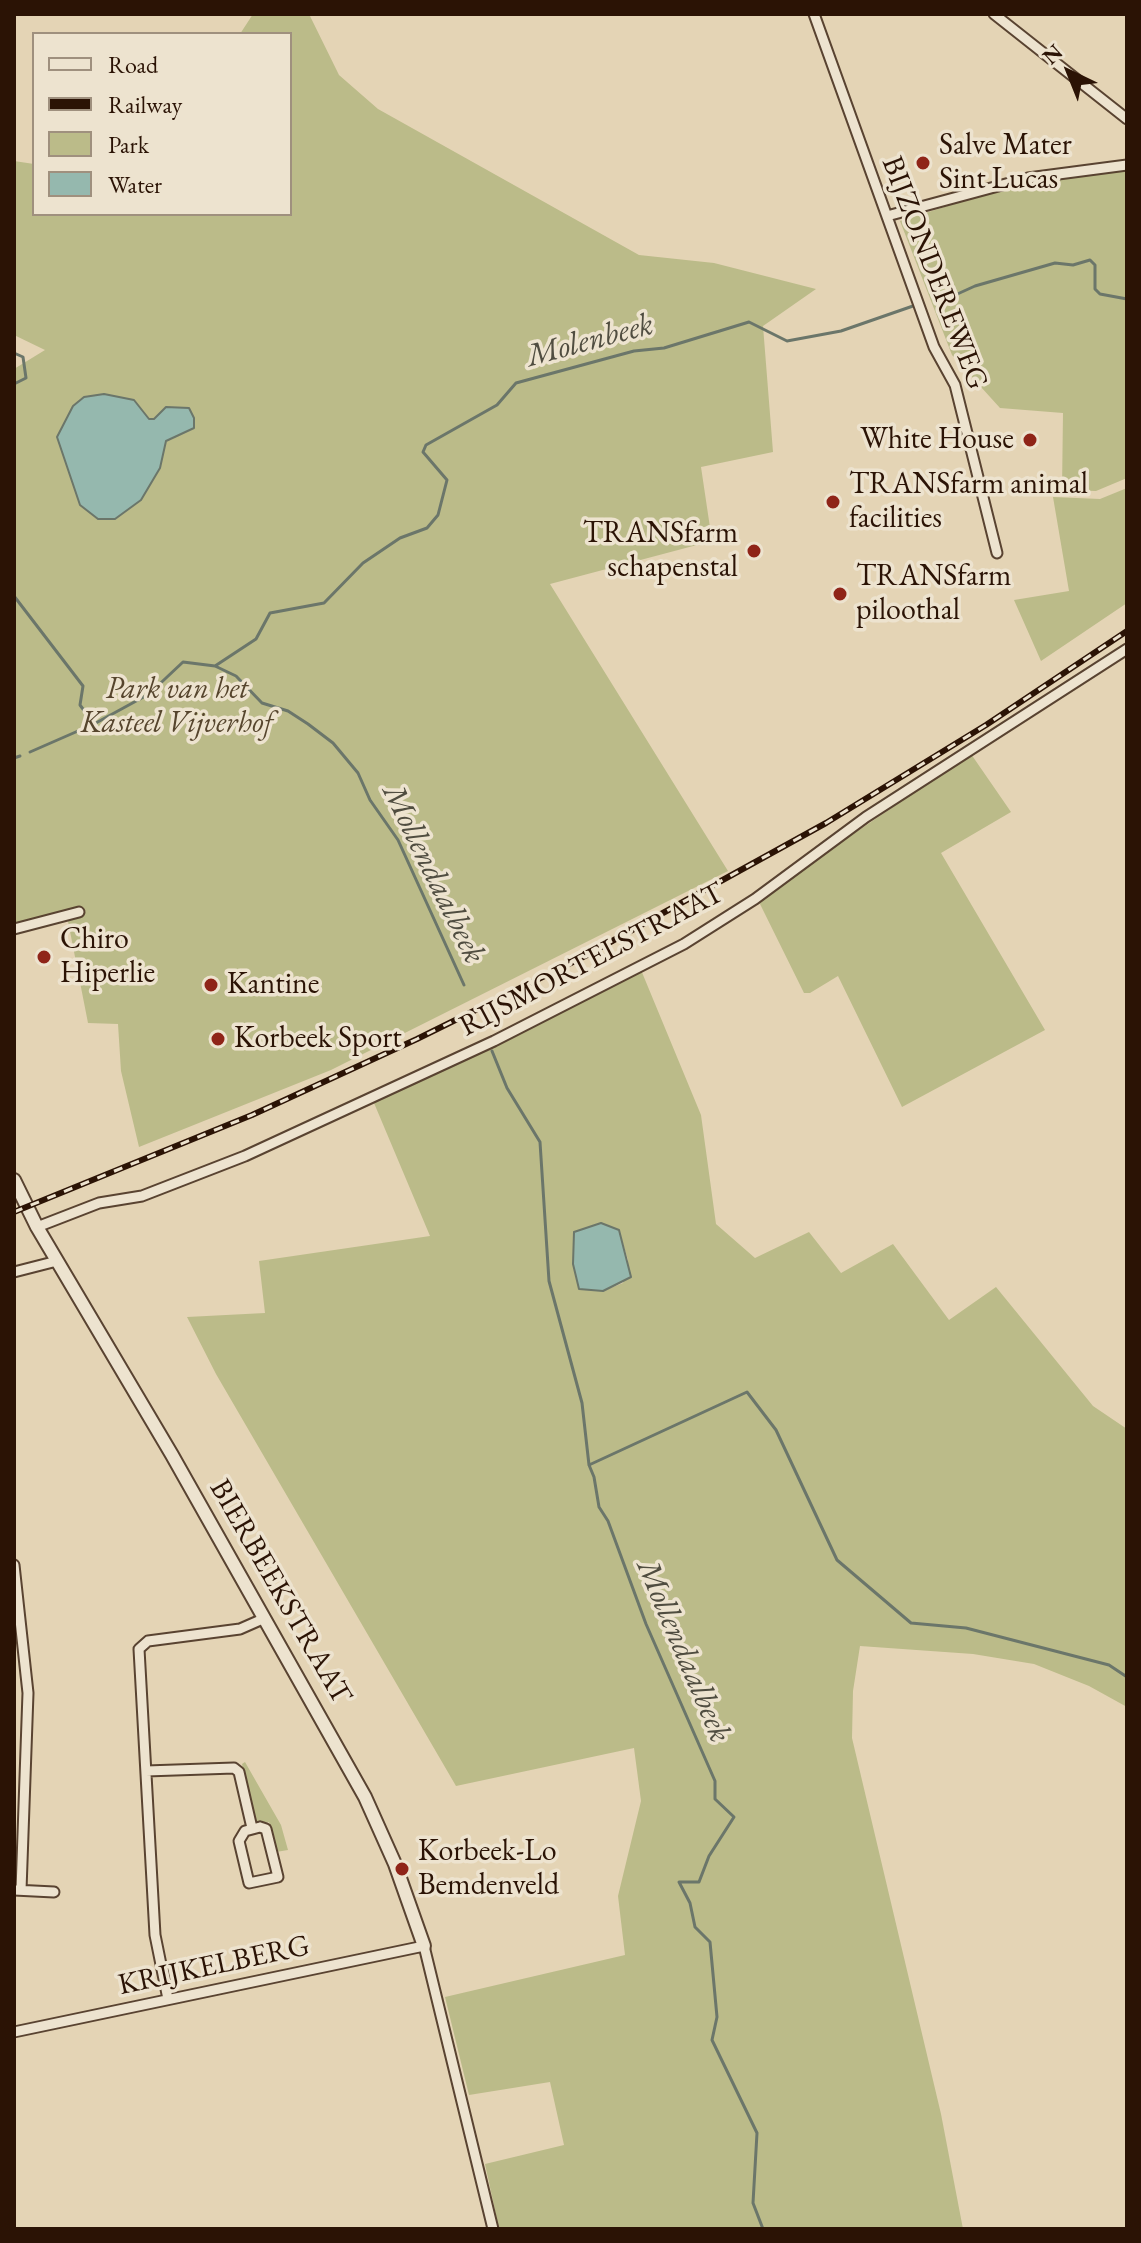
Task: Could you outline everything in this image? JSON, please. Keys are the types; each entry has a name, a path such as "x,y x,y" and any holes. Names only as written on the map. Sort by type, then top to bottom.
{"street":[{"name":"BIJZONDEREWEG","path":"814,14 934,347 955,385 997,553"},
{"path":"994,14 1127,119"},
{"path":"887,216 1028,178 1127,165"},
{"name":"RIJSMORTELSTRAAT","path":"37,1227 99,1203 142,1196 245,1156 494,1041 684,944 755,899 866,817 1127,649"},
{"path":"14,929 79,912"},
{"name":"BIERBEEKSTRAAT","path":"14,1180 37,1227 265,1618 365,1797 424,1946 493,2229"},
{"path":"14,1272 57,1261"},
{"path":"14,1565 18,1664 28,1693 19,1778 18,1890 54,1892"},
{"path":"168,1999 155,1935 141,1646 148,1641 240,1629 265,1618"},
{"path":"146,1771 234,1768 239,1772 252,1828"},
{"path":"252,1828 266,1829 278,1877 249,1883 239,1841 241,1835 252,1828"},
{"name":"KRIJKELBERG","path":"14,2032 424,1946"}],"green space":[{"name":"Park van het Kasteel Vijverhof","path":"253,14 309,14 339,75 378,109 639,255 714,263 816,289 763,326 773,452 701,467 712,541 550,584 728,871 331,1070 139,1147 121,1071 118,1024 88,1023 66,911 14,925 14,369 45,350 14,335 14,161 32,164 32,216 292,216 292,32 241,32"},
{"path":"1127,168 1127,478 1096,491 1062,490 1063,413 1000,408 952,355 900,221 998,190"},
{"path":"1127,488 1127,603 1041,661 1014,600 1069,591 1053,497 1100,499"},
{"path":"971,754 1011,812 941,853 1045,1030 902,1107 838,976 810,993 804,993 760,904 762,896"},
{"path":"641,970 701,1115 716,1224 755,1258 809,1232 841,1273 893,1244 949,1320 996,1287 1093,1406 1127,1429 1127,1707 1089,1686 1034,1664 973,1654 860,1646 853,1691 852,1738 941,2114 963,2229 499,2229 485,2164 564,2145 550,2082 469,2095 445,1997 625,1955 618,1896 641,1801 634,1748 456,1786 216,1374 187,1317 265,1313 259,1261 430,1236 374,1103","holes":["619,1230 628,1260 623,1283 603,1291 579,1289"]},
{"path":"245,1762 281,1825 288,1850 276,1852 269,1822 257,1824 242,1764"}],"water":[{"path":"104,394 134,400 149,419 154,419 166,407 189,408 194,418 194,428 166,441 160,468 141,500 115,519 98,519 80,505 57,437 73,406 84,397"},
{"path":"601,1223 619,1230 631,1277 603,1291 579,1289 573,1264 574,1232"}],"waterway":[{"name":"Molenbeek","path":"942,301 975,286 1055,263 1073,265 1090,260 1095,265 1095,289 1100,294 1127,299"},
{"name":"Molenbeek","path":"30,752 94,724 149,694 183,662 215,666 256,639 270,613 324,603 363,563 400,538 427,528 438,515 447,480 423,452 426,445 497,405 516,383 634,351 664,348 749,322 787,341 841,331 913,306"},
{"path":"14,353 23,357 26,378 14,384"},
{"path":"14,596 83,686 80,705 94,724"},
{"name":"Mollendaalbeek","path":"215,666 236,676 262,703 288,711 308,724 333,743 358,773 370,800 398,840 464,985"},
{"name":"Molenbeek","path":"14,758 20,756"},
{"name":"Mollendaalbeek","path":"492,1051 507,1088 540,1142 549,1281 582,1403 589,1465 599,1507 608,1521 646,1624 715,1781 715,1799 734,1817 709,1856 699,1882 679,1882 690,1903 695,1927 710,1942 717,2017 712,2040 757,2133 753,2203 763,2229"},
{"path":"589,1465 747,1392 776,1430 837,1560 911,1623 966,1628 1109,1665 1127,1677"}],"railway":[{"path":"14,1212 252,1115 417,1039 585,956 826,823 986,725 1127,631"}],"place":[{"name":"Salve Mater Sint Lucas","path":"923,163"},
{"name":"White House","path":"1030,440"},
{"name":"TRANSfarm animal facilities","path":"833,502"},
{"name":"TRANSfarm schapenstal","path":"754,551"},
{"name":"TRANSfarm piloothal","path":"840,594"},
{"name":"Chiro Hiperlie","path":"44,957"},
{"name":"Kantine","path":"211,985"},
{"name":"Korbeek Sport","path":"218,1039"},
{"name":"Korbeek-Lo Bemdenveld","path":"402,1869"}]}
